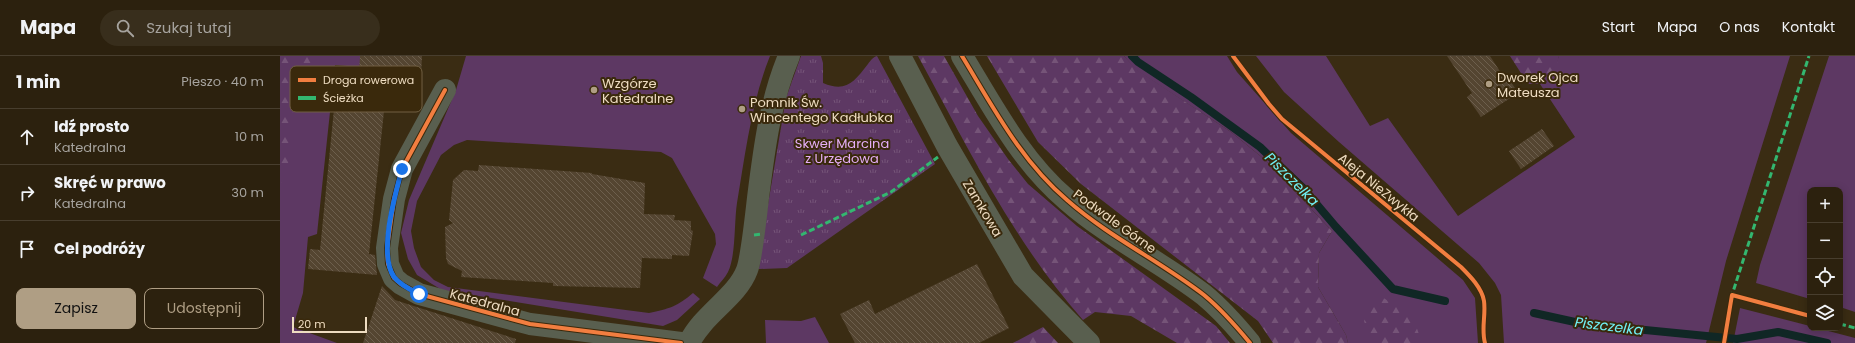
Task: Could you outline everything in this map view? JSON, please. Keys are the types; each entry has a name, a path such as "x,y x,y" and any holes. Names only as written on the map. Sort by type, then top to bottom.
{"street":[{"path":"689,343 695,331 702,322 734,290 747,270 754,235 763,158 778,84 789,56"},
{"name":"Zamkowa","path":"900,56 947,146 1023,276 1090,343"},
{"name":"Podwale Górne","path":"962,56 1010,135 1040,173 1066,200 1106,231 1204,296 1234,324 1250,343"},
{"name":"Katedralna","path":"445,90 402,169 394,199 387,248 388,264 394,278 401,284 419,294 530,324 681,343"}],"green space":[{"path":"280,56 379,56 373,66 290,66 290,112 330,112 317,234 308,237 303,293 293,327 337,343 280,343"},
{"path":"280,56 313,56 309,66 290,66 290,112 293,112 288,127 291,155 280,187"},
{"path":"466,56 770,56 758,91 746,147 737,203 734,248 731,265 727,274 717,287 703,278 716,244 715,234 672,158 661,152 467,140 454,145 441,155 417,201 411,231 414,248 421,267 434,280 448,287 649,313 673,306 683,301 693,293 700,299 677,320 663,326 442,290 417,275 408,259 401,233 409,200 456,90"},
{"name":"Skwer Marcina z Urzędowa","path":"801,56 821,56 823,63 823,83 838,87 854,81 872,59 877,56 935,164 787,268 759,269 763,234 786,98"},
{"path":"918,56 944,56 978,116 1008,159 1028,184 1077,226 1216,326 1230,343 1177,343 1131,316 1095,312 1083,320 1058,290 1013,226 974,159"},
{"path":"987,56 1124,56 1137,70 1231,132 1264,159 1332,231 1319,253 1318,287 1346,335 1348,343 1273,343 1258,321 1081,184 1038,142"},
{"path":"1124,56 1227,56 1237,72 1291,133 1463,280 1475,298 1478,343 1348,343 1346,335 1318,287 1319,253 1332,231 1264,159 1231,132 1136,70"},
{"path":"1256,56 1326,56 1370,126 1388,118 1458,216 1575,137 1540,84 1556,64 1559,56 1790,56 1726,261 1706,343 1504,343 1501,295 1495,283 1479,263 1339,142 1284,92"},
{"path":"1510,56 1559,56 1557,64 1540,84 1528,84"},
{"path":"1829,56 1855,56 1855,312 1843,308 1843,187 1807,187 1807,298 1756,283 1760,265"},
{"path":"1379,295 1413,317 1422,343 1372,343 1364,321"},
{"path":"1740,308 1807,325 1807,331 1828,331 1855,338 1855,343 1733,343"},
{"path":"815,317 829,343 766,343 765,320 801,321"},
{"path":"1043,327 1058,343 1013,343"}],"building":[{"path":"360,56 422,56 422,66 359,66"},
{"name":"Dworek Ojca Mateusza","path":"1447,56 1490,56 1503,76 1506,74 1518,93 1481,117 1467,97 1472,93"},
{"path":"334,112 384,112 369,254 375,255 377,275 308,269 310,249 320,250"},
{"path":"1542,129 1554,146 1521,169 1509,151"},
{"path":"479,165 592,173 645,183 644,214 675,215 674,220 691,221 691,230 693,231 689,256 672,255 672,259 642,258 640,288 553,286 553,283 461,277 462,271 448,264 446,258 445,227 453,223 449,220 453,180 464,170 478,171"},
{"path":"977,264 1009,328 979,343 855,343 840,314 869,300 875,314"},
{"path":"382,286 395,300 516,339 515,343 363,343"}],"waterway":[{"name":"Piszczelka","path":"1132,56 1138,62 1191,97 1260,147 1303,188 1336,227 1393,289 1445,301"},
{"name":"Piszczelka","path":"1534,313 1584,324 1737,339 1778,332 1827,343"}],"marked path":[{"path":"1731,298 1809,56"},
{"path":"801,235 891,192 938,157"},
{"path":"754,235 763,234"},
{"path":"1843,325 1855,328"}],"cycle path":[{"path":"962,56 997,114 1022,151 1051,185 1067,200 1100,226 1170,271 1204,295 1228,318 1250,343"},
{"name":"Aleja NieZwykła","path":"1233,56 1282,119 1461,267 1472,278 1483,296 1483,332 1485,343"},
{"path":"445,90 402,169 394,199 387,248 388,264 394,278 401,284 419,294 530,324 681,343"},
{"path":"1724,343 1732,295 1807,315"}],"place":[{"name":"Dworek Ojca Mateusza","path":"1489,84"},
{"name":"Wzgórze Katedralne","path":"594,90"},
{"name":"Pomnik Św. Wincentego Kadłubka","path":"742,109"}],"route":[{"path":"402,169 394,199 387,248 388,264 394,278 401,284 419,294"}]}
